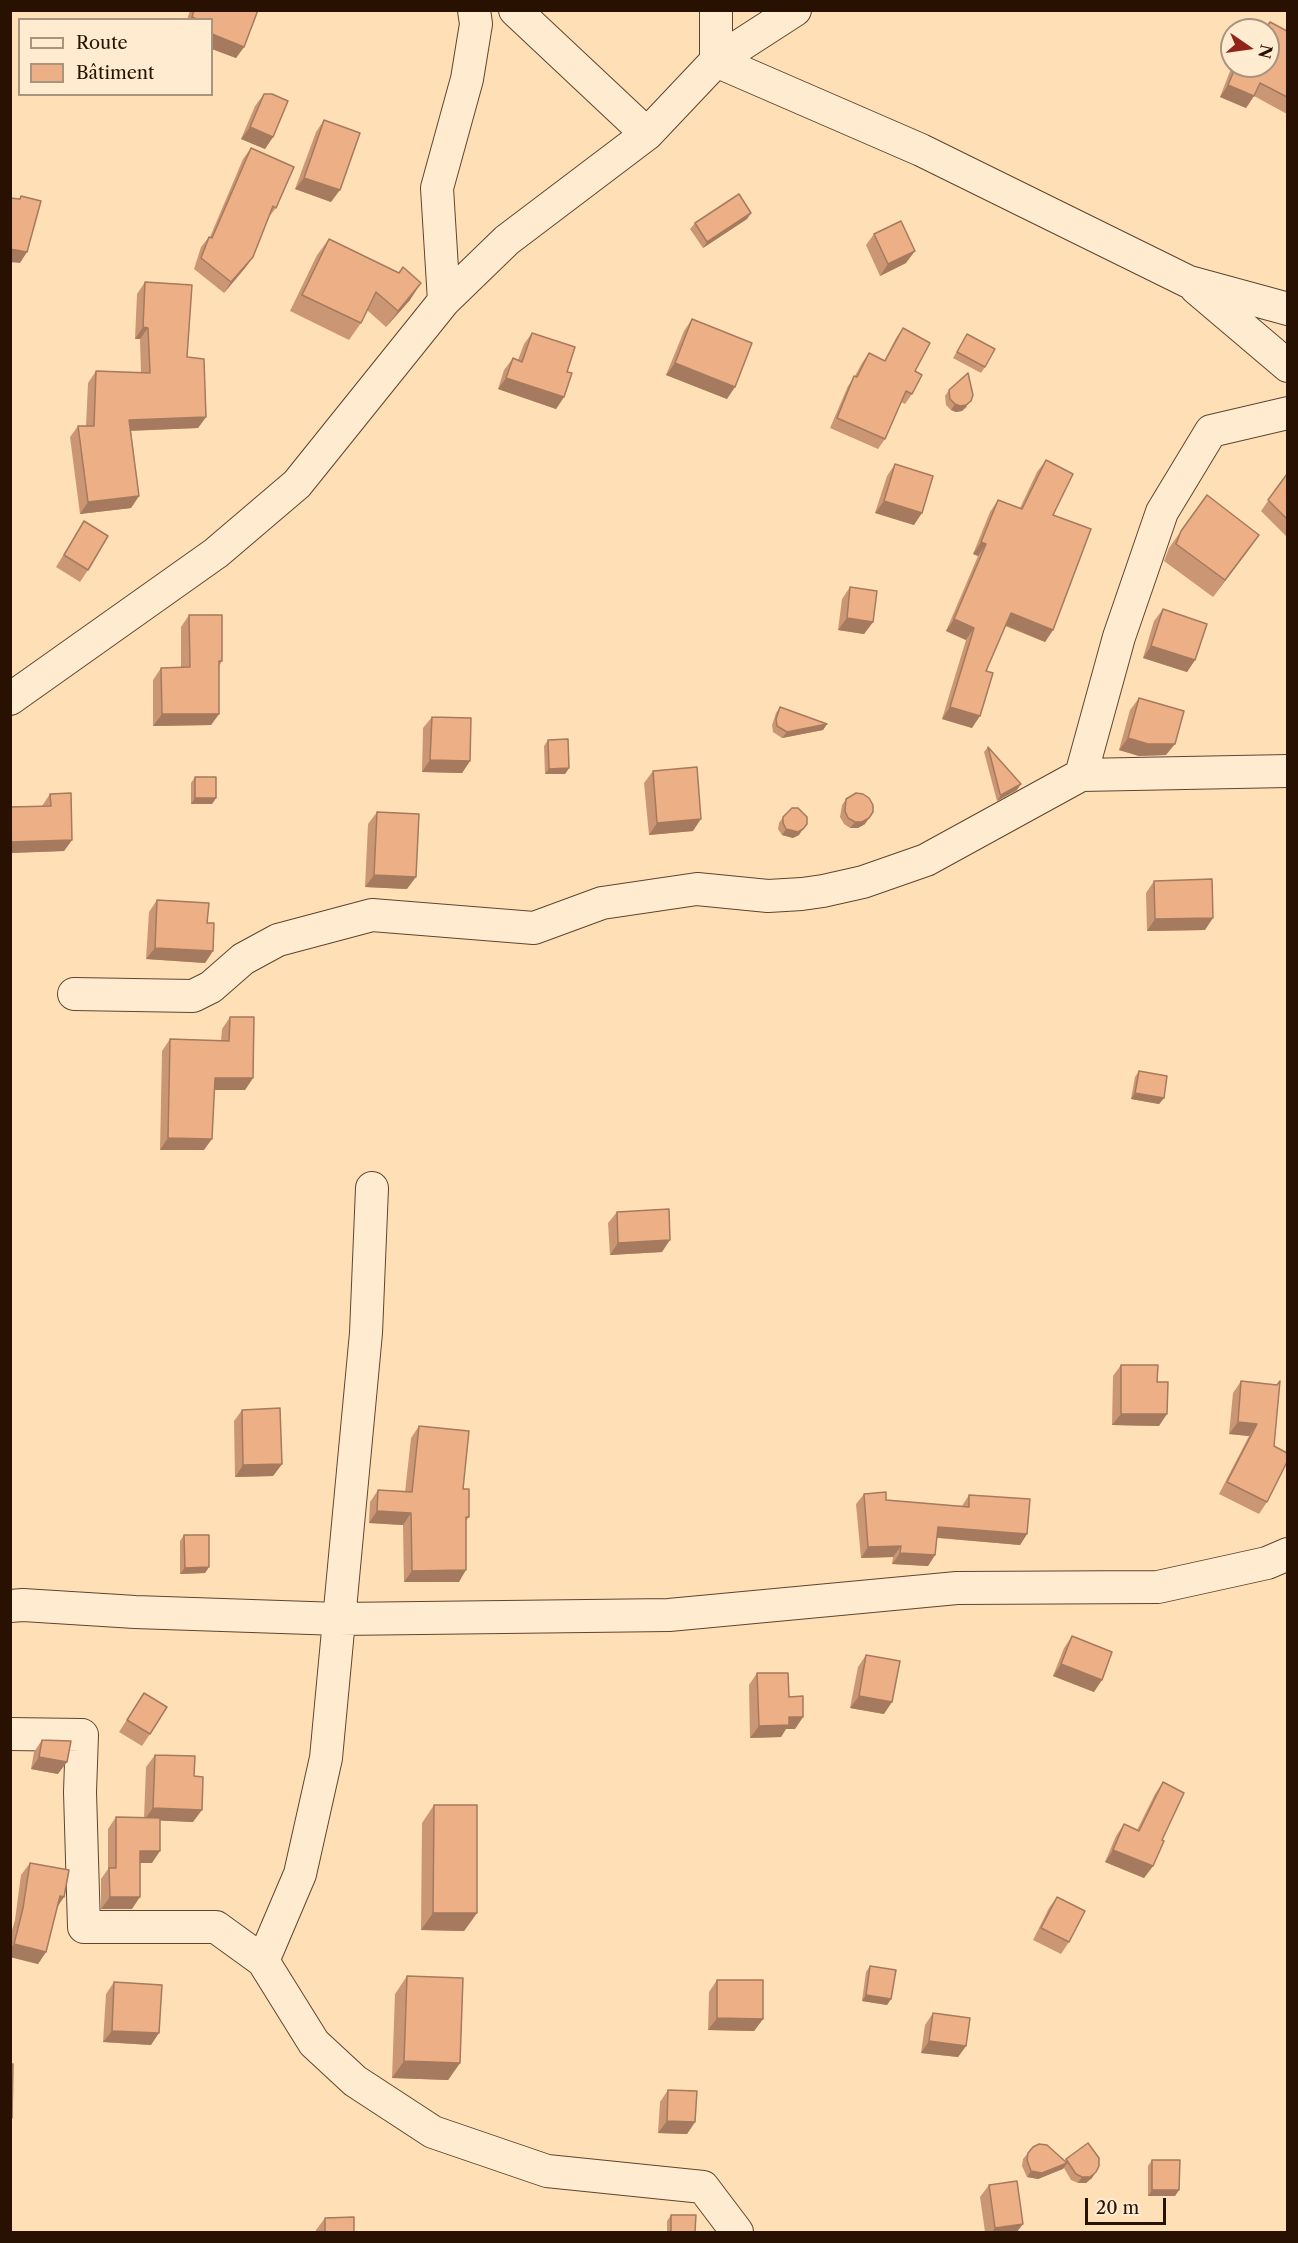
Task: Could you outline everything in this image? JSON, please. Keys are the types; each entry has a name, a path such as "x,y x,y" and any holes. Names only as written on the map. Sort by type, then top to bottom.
{"street":[{"path":"444,301 437,188 467,79 476,24 474,10"},
{"path":"515,10 647,134"},
{"path":"716,10 716,61"},
{"path":"10,699 216,553 297,484 444,301 507,240 647,134 716,61 795,10"},
{"path":"716,61 921,150 1189,282 1287,309"},
{"path":"1189,282 1287,366"},
{"path":"1081,775 1119,637 1162,512 1211,430 1287,413"},
{"path":"74,994 192,996 211,987 243,959 278,940 372,915 534,928 602,903 685,891 802,894 863,882 926,860 1081,775 1287,771"},
{"path":"263,1961 300,1874 324,1769 366,1333 372,1188"},
{"path":"10,1606 339,1619 669,1615 957,1588 1158,1587 1267,1563 1287,1554"},
{"path":"10,1734 82,1735 80,1792 84,1927 216,1927 263,1961 314,2043 355,2081 433,2132 547,2171 703,2187 737,2232"}],"building":[{"path":"194,10 258,10 244,47 213,34 213,18 192,17"},
{"path":"1280,27 1287,31 1287,97 1260,83 1254,96 1228,85 1231,78 1280,78"},
{"path":"264,94 272,94 288,101 273,137 250,127"},
{"path":"324,120 360,133 340,190 304,178"},
{"path":"251,148 294,167 276,208 273,206 253,257 231,282 201,258"},
{"path":"739,194 751,213 707,242 695,223"},
{"path":"21,196 41,201 27,252 10,249 10,198 20,199"},
{"path":"901,221 915,251 888,264 874,234"},
{"path":"329,239 399,273 403,267 421,283 398,311 376,292 361,323 302,295"},
{"path":"145,282 192,285 187,357 204,359 206,417 129,420 139,496 88,502 78,426 94,426 96,371 150,373 148,328 143,327"},
{"path":"692,319 752,343 735,387 675,363"},
{"path":"903,328 930,343 915,371 922,375 912,394 906,391 885,439 837,418 854,376 857,377 869,353 885,361"},
{"path":"532,333 575,347 567,372 572,373 564,397 506,378 513,358 522,362"},
{"path":"967,334 995,349 985,367 957,352"},
{"path":"968,373 973,395 971,401 960,406 950,399 949,390"},
{"path":"1046,460 1073,474 1053,515 1091,529 1053,630 1011,613 986,671 993,673 980,716 950,707 974,628 954,619 986,544 981,542 998,500 1022,509"},
{"path":"895,464 933,476 922,513 884,501"},
{"path":"1287,474 1287,519 1268,500"},
{"path":"1207,495 1259,535 1225,580 1176,544 1181,531"},
{"path":"84,521 108,536 88,570 64,555"},
{"path":"850,587 877,591 873,622 847,618"},
{"path":"1163,609 1207,624 1195,660 1151,646"},
{"path":"189,615 222,615 219,714 162,714 161,668 190,667"},
{"path":"1139,698 1184,711 1175,744 1148,744 1128,738"},
{"path":"780,707 827,724 787,732 777,726 776,719"},
{"path":"432,717 471,718 470,761 430,760"},
{"path":"568,739 569,768 549,769 548,740"},
{"path":"988,747 1021,784 1001,795 1000,794"},
{"path":"697,767 701,819 657,823 653,771"},
{"path":"195,777 216,777 216,798 195,798"},
{"path":"71,793 72,840 10,842 10,807 51,806 50,794"},
{"path":"856,793 869,798 873,805 873,812 862,822 855,822 848,818 845,811 846,799"},
{"path":"792,808 798,808 807,817 807,824 798,832 786,829 783,823 783,817"},
{"path":"377,812 419,814 416,877 374,875"},
{"path":"1212,879 1213,918 1155,919 1154,881"},
{"path":"157,900 209,903 207,923 214,923 213,951 155,948"},
{"path":"230,1017 254,1017 253,1078 215,1078 212,1139 168,1138 170,1039 229,1041"},
{"path":"1139,1071 1167,1076 1164,1098 1135,1093"},
{"path":"669,1209 670,1240 618,1243 617,1212"},
{"path":"1121,1365 1158,1365 1157,1382 1168,1382 1167,1414 1121,1414"},
{"path":"1241,1381 1277,1385 1280,1381 1274,1446 1287,1453 1287,1462 1267,1502 1227,1482 1257,1424 1238,1422"},
{"path":"280,1408 282,1464 243,1465 242,1410"},
{"path":"419,1426 469,1431 463,1489 469,1489 469,1517 466,1517 466,1570 412,1571 411,1513 377,1511 378,1490 412,1492"},
{"path":"886,1492 886,1500 969,1507 969,1495 1030,1499 1027,1534 938,1527 935,1555 900,1553 901,1546 868,1547 864,1494"},
{"path":"184,1535 209,1535 209,1567 185,1568"},
{"path":"1072,1636 1112,1652 1102,1680 1061,1664"},
{"path":"866,1655 900,1661 892,1702 859,1696"},
{"path":"757,1673 788,1673 789,1697 803,1696 803,1717 789,1717 789,1725 759,1726"},
{"path":"144,1693 167,1707 150,1734 127,1720"},
{"path":"42,1740 71,1741 67,1762 39,1757"},
{"path":"155,1755 195,1756 194,1776 203,1777 202,1810 153,1808"},
{"path":"1163,1782 1184,1793 1162,1840 1164,1841 1153,1866 1113,1850 1124,1824 1139,1831"},
{"path":"434,1805 477,1805 477,1913 433,1913"},
{"path":"116,1817 160,1818 160,1851 140,1851 140,1897 110,1897 109,1868 116,1868"},
{"path":"30,1863 69,1870 64,1897 60,1896 46,1952 14,1944 23,1908"},
{"path":"1057,1897 1085,1911 1069,1942 1041,1928"},
{"path":"870,1966 896,1970 891,1999 866,1995"},
{"path":"407,1976 463,1978 460,2063 404,2061"},
{"path":"717,1980 763,1980 763,2019 717,2018"},
{"path":"114,1982 162,1985 159,2033 112,2031"},
{"path":"933,2013 970,2018 966,2046 929,2041"},
{"path":"10,2064 13,2064 12,2118 10,2118"},
{"path":"668,2090 697,2091 695,2122 667,2121"},
{"path":"1088,2143 1099,2158 1099,2166 1090,2177 1082,2177 1076,2174 1066,2159"},
{"path":"1039,2144 1047,2145 1067,2163 1042,2173 1031,2171 1027,2160 1028,2153"},
{"path":"1152,2160 1180,2160 1179,2190 1152,2190"},
{"path":"1017,2181 1023,2224 995,2228 989,2185"},
{"path":"671,2215 696,2215 695,2232 671,2232"},
{"path":"354,2217 354,2232 325,2232 325,2218"}]}
